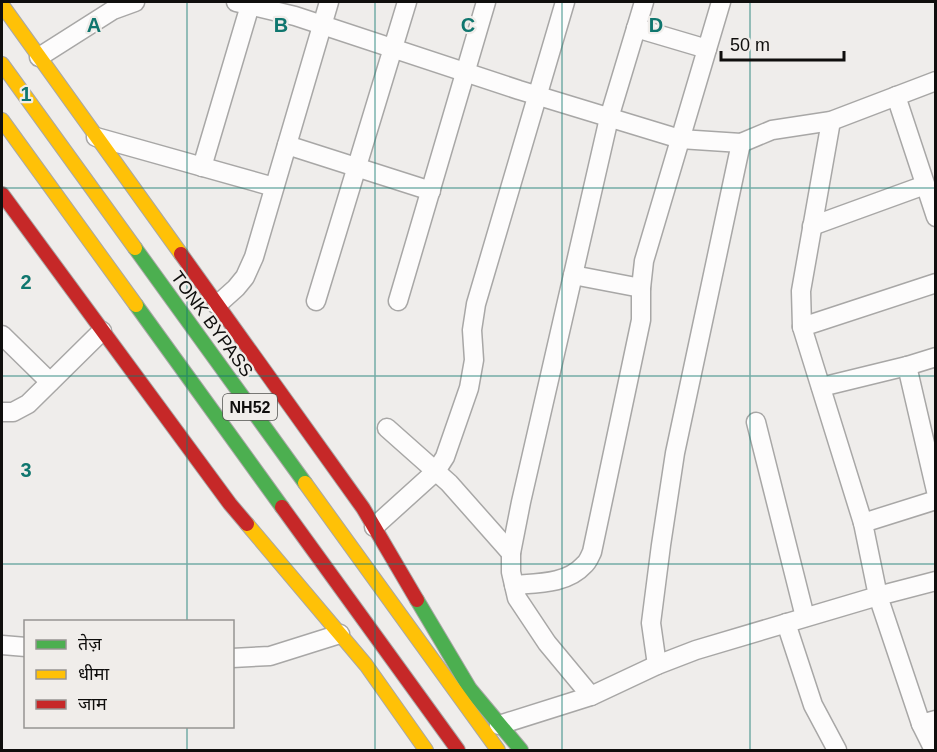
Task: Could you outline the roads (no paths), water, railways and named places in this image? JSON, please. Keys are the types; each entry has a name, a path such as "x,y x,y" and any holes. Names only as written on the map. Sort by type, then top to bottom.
{"main road":[{"path":"2,5 363,508 470,689 521,750"},
{"name":"TONK BYPASS","path":"2,64 498,750"},
{"name":"NH52","path":"2,120 458,750"},
{"path":"2,194 230,504 366,665 426,750"}],"street":[{"path":"39,57 113,10 135,2"},
{"path":"217,305 245,277 254,257 329,2"},
{"path":"316,301 407,2"},
{"path":"398,301 486,2"},
{"path":"374,527 436,471 446,457 469,388 474,360 472,330 476,304 565,2"},
{"path":"591,696 547,643 517,598 511,553 609,117 644,2"},
{"path":"514,585 554,581 574,573 586,564 592,552 641,320 644,261 721,2"},
{"path":"202,167 246,3 296,16 536,96 680,139 741,142 781,129 831,121 936,81"},
{"path":"636,28 707,49"},
{"path":"896,96 936,217"},
{"path":"831,121 801,291 802,327 863,523 878,596 928,722 934,750"},
{"path":"96,137 274,187"},
{"path":"657,665 651,623 675,453 741,142"},
{"path":"286,145 431,190"},
{"path":"812,226 925,185"},
{"path":"573,275 641,288"},
{"path":"802,327 936,283"},
{"path":"2,412 13,412 28,404 102,331"},
{"path":"2,335 50,382"},
{"path":"821,387 936,357"},
{"path":"907,366 936,491"},
{"path":"756,422 805,617"},
{"path":"387,428 449,483 511,553"},
{"path":"863,523 936,500"},
{"path":"499,725 591,696 657,665 696,650 936,581"},
{"path":"786,623 813,705 837,750"},
{"path":"234,658 270,657 340,633"},
{"path":"2,645 24,647"}]}
